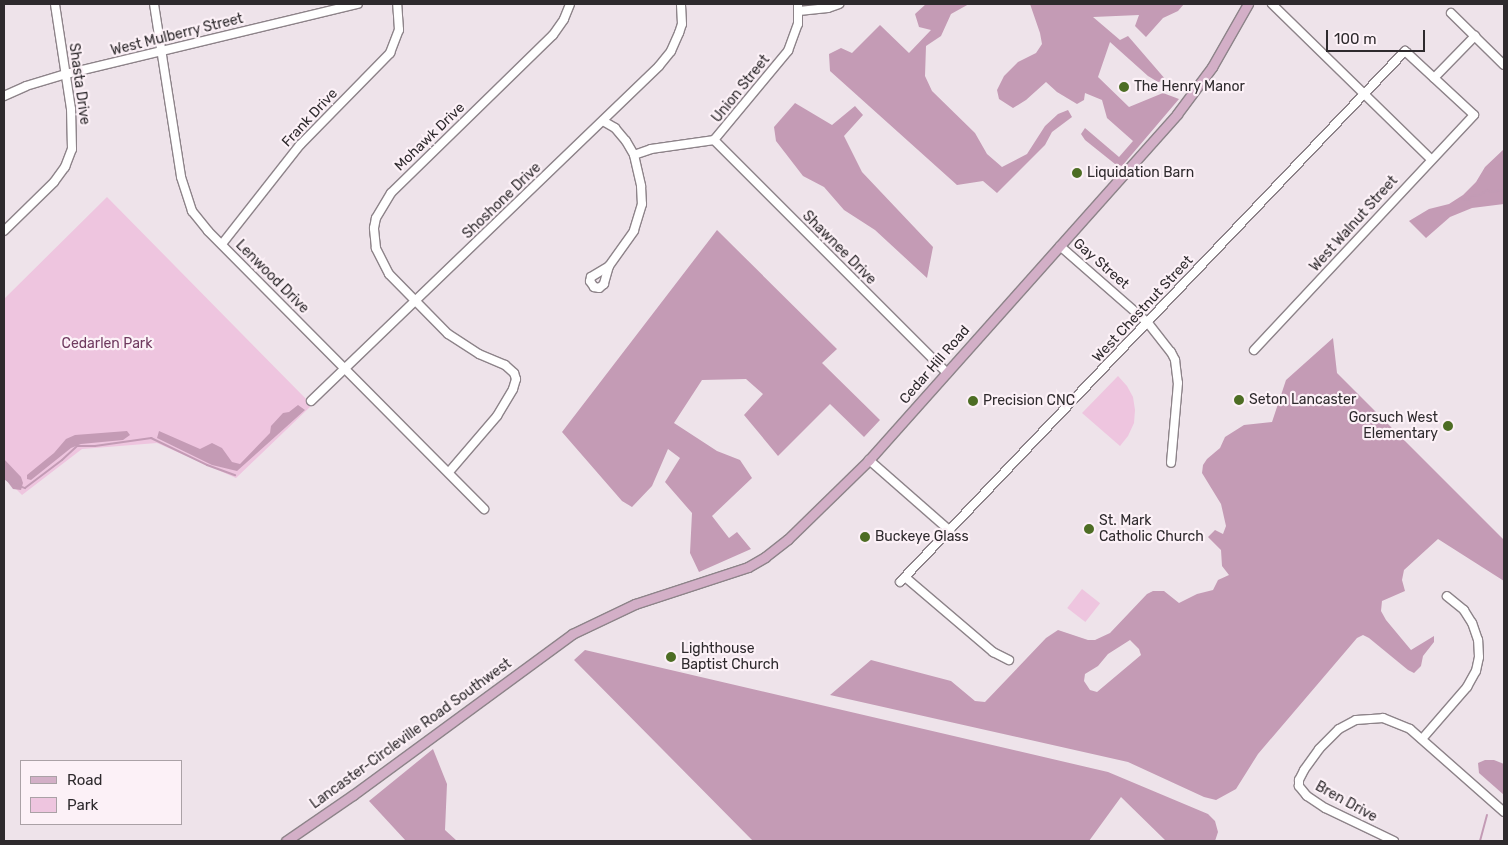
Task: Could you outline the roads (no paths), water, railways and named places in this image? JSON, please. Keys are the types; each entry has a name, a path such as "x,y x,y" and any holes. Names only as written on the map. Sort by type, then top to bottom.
{"main road":[{"name":"Cedar Hill Road","path":"561,641 588,625 635,604 733,572 757,562 789,539 869,460 1181,109 1216,60 1248,4"},
{"name":"Lancaster-Circleville Road Southwest","path":"286,841 360,790 561,641"}],"street":[{"name":"Shasta Drive","path":"4,231 54,182 72,149 73,128 55,4"},
{"name":"Lenwood Drive","path":"154,4 185,192 196,216 484,509"},
{"name":"West Mulberry Street","path":"4,96 26,86 66,74 358,4"},
{"name":"Frank Drive","path":"222,244 300,146 390,53 399,30 397,4"},
{"name":"Mohawk Drive","path":"449,472 497,416 513,389 516,379 511,369 479,354 455,339 388,274 379,258 374,228 380,208 391,193 553,35 564,19 570,4"},
{"name":"Shoshone Drive","path":"312,401 659,66 671,51 682,24 680,4"},
{"path":"799,7 828,8 839,4"},
{"path":"1272,4 1431,159"},
{"name":"Union Street","path":"634,155 651,149 714,140 788,51 798,24 799,7"},
{"path":"1451,13 1504,65"},
{"path":"1434,78 1475,36"},
{"name":"West Chestnut Street","path":"1009,660 993,652 903,580 1405,51 1434,78"},
{"name":"West Walnut Street","path":"1254,350 1474,115 1434,78"},
{"path":"603,120 615,128 634,155 641,186 640,214 626,244 609,266"},
{"name":"Shawnee Drive","path":"714,140 947,373"},
{"name":"Gay Street","path":"1060,246 1148,322 1166,343 1175,360 1178,403 1171,462"},
{"path":"869,460 950,531"},
{"path":"1447,596 1464,610 1472,622 1478,640 1479,657 1476,671 1467,687 1422,739 1504,812"},
{"name":"Bren Drive","path":"1394,841 1307,796 1299,786 1301,777 1308,763 1332,735 1346,724 1356,720 1374,717 1393,720 1422,739"}],"waterway":[{"path":"1462,199 1469,200 1471,196 1480,195 1487,190 1491,192 1504,190"},
{"path":"4,478 11,483 25,488 77,446 95,446 151,438 207,465 235,475"},
{"path":"1480,841 1487,815"}],"place":[{"name":"The Henry Manor","path":"1124,87"},
{"name":"Liquidation Barn","path":"1077,173"},
{"name":"Seton Lancaster","path":"1239,400"},
{"name":"Precision CNC","path":"973,401"},
{"name":"Gorsuch West Elementary","path":"1448,426"},
{"name":"St. Mark Catholic Church","path":"1089,529"},
{"name":"Buckeye Glass","path":"865,537"},
{"name":"Lighthouse Baptist Church","path":"671,657"}],"park label":[{"name":"Cedarlen Park","path":"107,344"}]}
